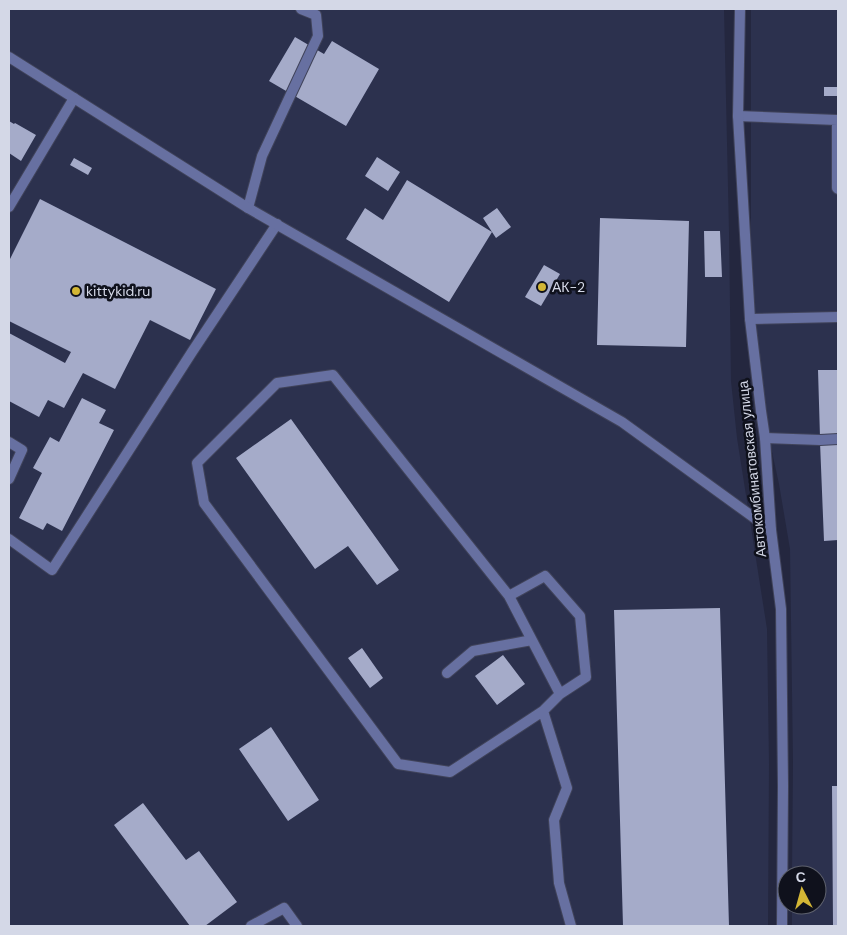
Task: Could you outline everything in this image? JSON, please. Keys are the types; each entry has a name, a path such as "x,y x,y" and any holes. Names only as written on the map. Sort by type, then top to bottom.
{"street":[{"path":"248,208 262,156 318,36 316,15 301,9"},
{"name":"Автокомбинатовская улица","path":"740,9 738,116 750,319 765,438 771,530 780,609 783,786 782,926"},
{"path":"9,57 248,208 622,422 771,530"},
{"path":"9,207 74,98"},
{"path":"738,116 838,120 838,189"},
{"path":"9,540 52,570 277,224"},
{"path":"750,319 838,317"},
{"path":"509,596 545,576 580,616 586,677 560,694 543,711 450,772 398,764 204,503 197,463 277,383 333,375 509,596 560,694"},
{"path":"765,438 838,439"},
{"path":"9,442 22,450 9,479"},
{"path":"447,674 473,651 532,640"},
{"path":"543,711 567,788 554,820 559,882 571,926"},
{"path":"251,926 284,908 297,926"}],"shaded area":[{"path":"9,9 724,9 731,381 737,438 767,629 769,764 768,926 9,926"},
{"path":"751,9 838,9 838,926 792,926 792,915 827,915 827,865 792,865 793,762 790,549 779,484 755,374 751,295"}],"building":[{"path":"295,37 324,54 332,41 379,69 346,126 269,81"},
{"path":"824,87 837,87 838,96 824,96"},
{"path":"9,121 36,135 21,161 9,153"},
{"path":"377,157 400,172 388,191 365,176"},
{"path":"74,158 92,168 88,175 70,165"},
{"path":"407,180 492,232 449,302 346,239 365,208 383,220"},
{"path":"40,199 216,289 190,340 150,320 115,389 83,373 64,408 48,400 39,417 9,401 9,333 65,363 71,352 9,321 9,261"},
{"path":"497,208 511,227 496,238 483,218"},
{"path":"600,218 689,221 686,347 597,345"},
{"path":"704,231 720,231 722,277 705,277"},
{"path":"544,265 560,274 541,306 525,297"},
{"path":"818,370 838,370 838,437 820,437"},
{"path":"82,398 106,410 99,423 114,430 62,531 47,523 43,530 19,518 42,473 33,468 50,437 59,442"},
{"path":"291,419 399,570 377,585 348,546 315,569 236,458"},
{"path":"820,442 838,442 838,540 824,541"},
{"path":"720,608 729,926 623,926 614,610"},
{"path":"362,648 383,678 370,688 348,658"},
{"path":"503,655 525,684 497,705 475,676"},
{"path":"271,727 319,800 288,821 239,749"},
{"path":"832,786 838,786 838,926 833,926"},
{"path":"143,803 186,860 199,851 237,902 205,926 190,926 114,825"}],"place":[{"name":"АК-2","path":"542,287"},
{"name":"kittykid.ru","path":"76,291"}]}
